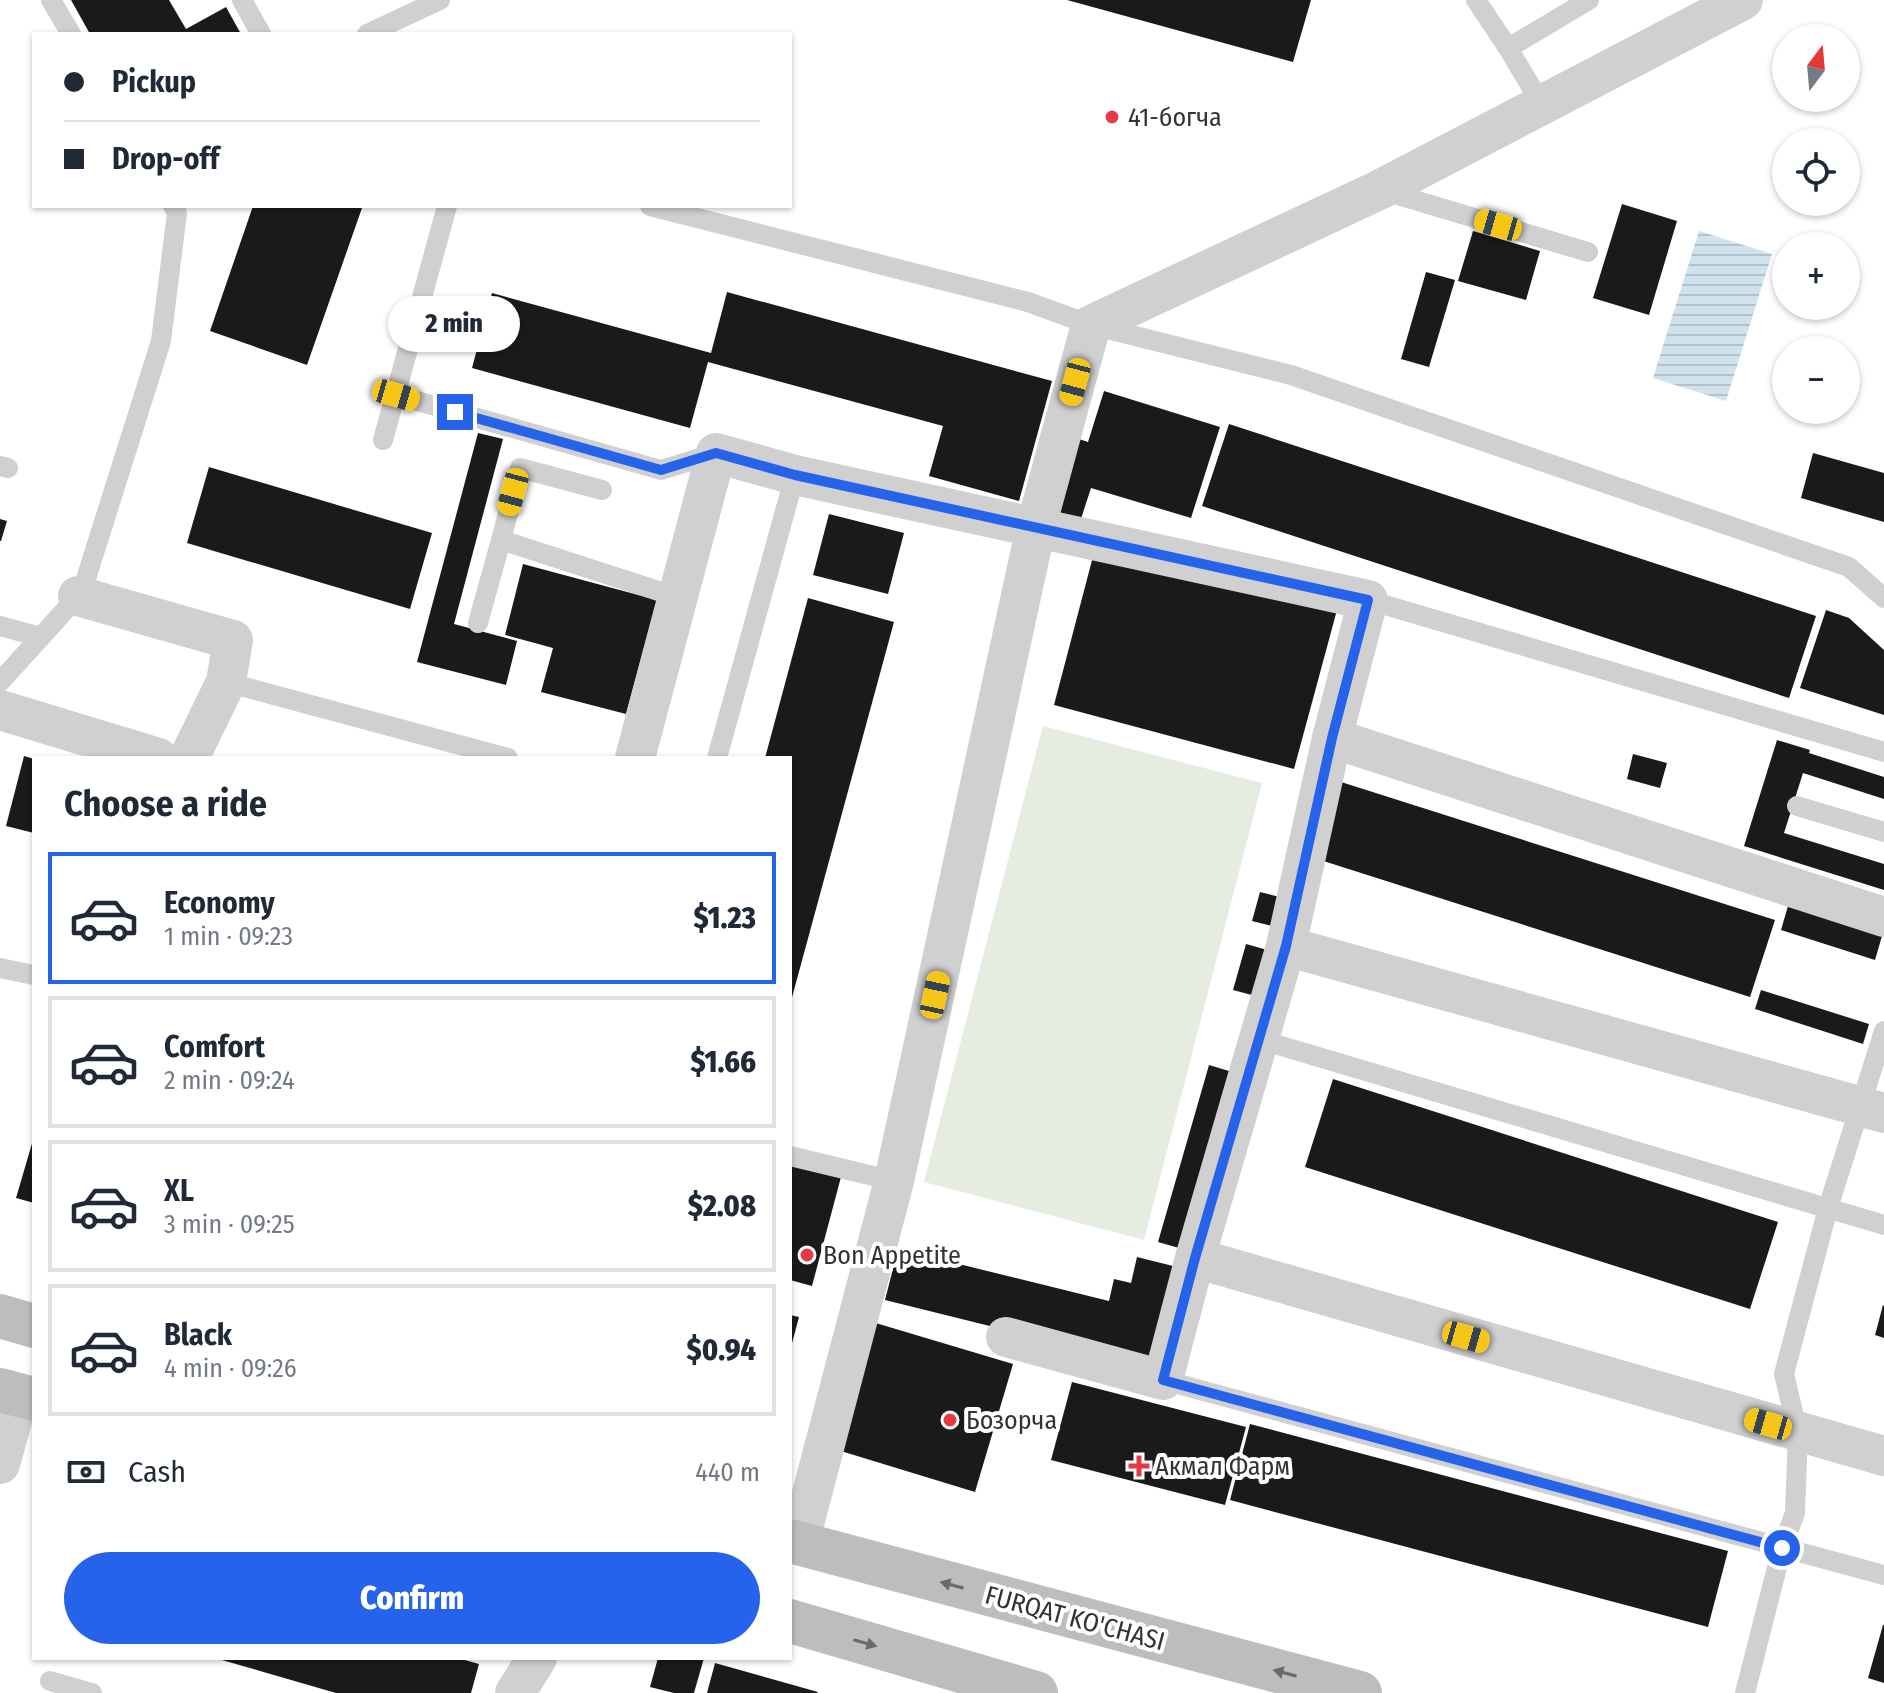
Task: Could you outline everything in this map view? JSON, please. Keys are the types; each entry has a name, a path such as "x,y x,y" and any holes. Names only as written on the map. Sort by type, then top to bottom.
{"main road":[{"path":"0,1316 32,1325"},
{"name":"FURQAT KO'CHASI","path":"795,1542 1360,1693"},
{"path":"792,1622 1036,1693"}],"street":[{"path":"795,1542 894,1181 1036,527 1091,325 1379,190 1743,0"},
{"path":"636,756 716,453 795,475 1368,600 1332,738 1286,946 1195,1258 1163,1380 1006,1337"},
{"path":"78,596 233,640 226,682 190,756"},
{"path":"0,710 151,756"},
{"path":"1332,738 1884,917"},
{"path":"1286,946 1872,1110"},
{"path":"1195,1258 1884,1456"},
{"path":"0,1464 18,1395"},
{"path":"515,1693 536,1660"}],"lane":[{"path":"51,0 70,32"},
{"path":"242,0 257,18"},
{"path":"371,32 440,0"},
{"path":"1476,0 1542,105"},
{"path":"1508,48 1589,0"},
{"path":"1379,190 1588,252"},
{"path":"0,682 78,596 84,585 161,341 179,208"},
{"path":"383,440 446,208"},
{"path":"658,208 1028,302 1091,325 1291,375 1849,567 1884,598"},
{"path":"396,395 661,470 716,453"},
{"path":"478,623 520,468 602,490"},
{"path":"718,756 795,475"},
{"path":"501,540 677,597"},
{"path":"1368,600 1884,752"},
{"path":"0,626 40,637"},
{"path":"226,682 501,756"},
{"path":"1797,806 1884,832"},
{"path":"0,968 32,975"},
{"path":"1745,1693 1782,1548 1795,1513 1798,1433 1784,1374 1828,1208 1872,1110 1884,1031"},
{"path":"1258,1039 1884,1225"},
{"path":"792,1156 894,1181"},
{"path":"1163,1380 1884,1575"},
{"path":"50,1681 92,1693"}],"shaded area":[{"path":"1043,726 1262,783 1144,1240 924,1182"}],"water":[{"path":"1699,231 1772,254 1726,401 1653,378"}],"building":[{"path":"71,0 169,0 186,29 226,7 240,32 89,32"},
{"path":"1067,0 1311,0 1293,62"},
{"path":"1622,204 1677,221 1649,315 1593,298"},
{"path":"252,208 362,208 307,365 210,331"},
{"path":"1473,231 1540,251 1526,300 1458,281"},
{"path":"1426,272 1455,280 1429,367 1401,359"},
{"path":"727,292 1052,381 1019,501 929,476 943,426 708,362 690,428 472,368 492,293 711,353"},
{"path":"1104,391 1220,427 1191,518 1091,488 1079,525 1045,515 1070,436 1088,442"},
{"path":"1229,424 1816,616 1789,698 1202,506"},
{"path":"478,433 503,439 454,624 517,641 506,685 417,662"},
{"path":"1813,453 1884,473 1884,522 1801,498"},
{"path":"209,467 432,533 410,609 187,543"},
{"path":"829,514 904,533 888,594 813,575"},
{"path":"0,519 7,521 1,541 0,541"},
{"path":"1096,545 1337,610 1294,769 1054,705"},
{"path":"523,564 657,600 626,714 541,692 553,648 505,635"},
{"path":"808,598 894,622 792,997 792,756 766,756"},
{"path":"1826,610 1849,618 1884,650 1884,715 1800,688"},
{"path":"1777,740 1884,777 1884,799 1803,773 1784,833 1884,864 1884,890 1744,846"},
{"path":"1633,754 1667,763 1660,788 1627,779"},
{"path":"24,756 32,758 32,832 6,826"},
{"path":"1338,781 1775,920 1750,997 1314,858"},
{"path":"1260,892 1291,900 1284,929 1252,921"},
{"path":"1788,906 1882,936 1875,960 1781,930"},
{"path":"1246,944 1275,952 1263,998 1233,990"},
{"path":"1761,990 1869,1024 1863,1044 1755,1009"},
{"path":"1209,1065 1229,1071 1179,1248 1158,1242"},
{"path":"1333,1079 1778,1222 1750,1309 1305,1167"},
{"path":"32,1143 32,1202 16,1198"},
{"path":"792,1164 841,1177 812,1286 792,1281"},
{"path":"898,1249 1109,1301 1114,1279 1131,1283 1137,1257 1177,1267 1147,1365 885,1300"},
{"path":"1884,1306 1884,1338 1875,1335"},
{"path":"792,1315 799,1317 792,1343"},
{"path":"869,1321 1013,1364 975,1492 831,1448"},
{"path":"1072,1382 1246,1427 1225,1505 1051,1460"},
{"path":"1250,1424 1728,1551 1708,1627 1230,1500"},
{"path":"1884,1625 1884,1683 1868,1678"},
{"path":"222,1660 465,1660 479,1664 471,1693 336,1693"},
{"path":"657,1660 703,1660 694,1693 674,1693 650,1687"},
{"path":"715,1663 818,1692 707,1693"}],"place":[{"name":"41-богча","path":"1112,117"},
{"name":"Bon Appetite","path":"807,1255"},
{"name":"Бозорча","path":"950,1420"},
{"name":"Акмал Фарм","path":"1139,1466"}],"route":[{"path":"455,412 661,470 716,453 795,475 1368,600 1332,738 1286,946 1195,1258 1163,1380 1782,1548"}]}
